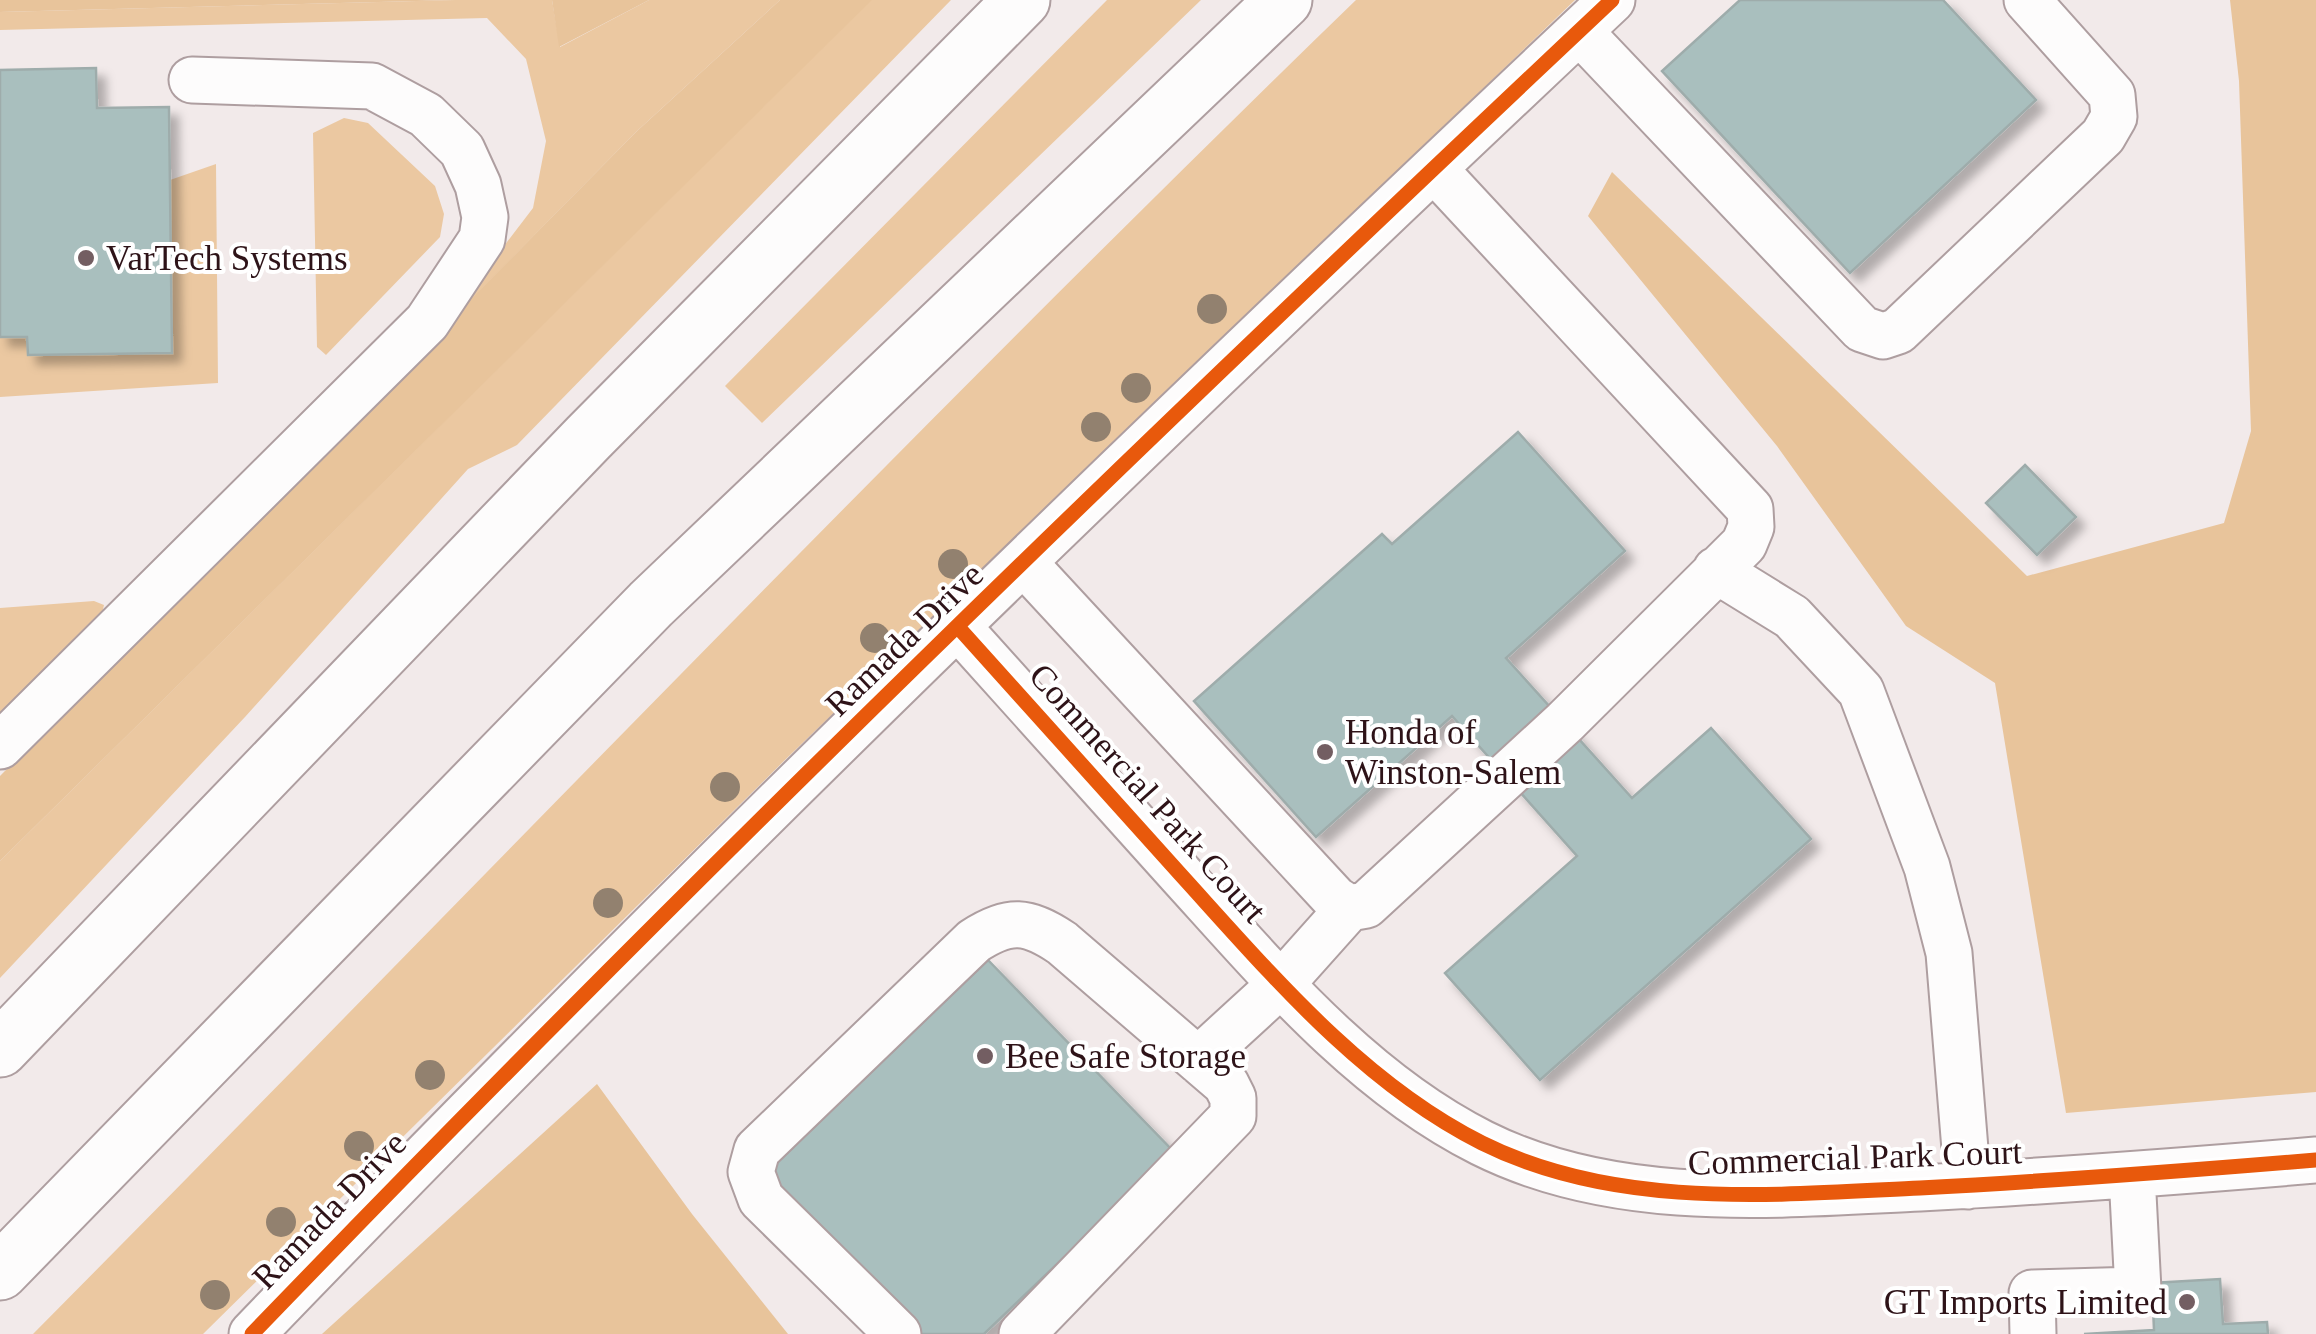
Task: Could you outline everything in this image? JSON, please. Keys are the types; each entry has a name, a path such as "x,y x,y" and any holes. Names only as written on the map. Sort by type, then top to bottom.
{"highway":[{"path":"0,1049 588,438 1022,0"},
{"path":"0,1272 651,604 1284,0"}],"street":[{"name":"Ramada Drive","path":"252,1334 428,1151 958,627 1612,0"},
{"path":"1579,31 1862,329 1883,336 1898,331 2103,136 2114,117 2112,95 2028,0"},
{"path":"0,746 427,322 482,238 485,217 478,185 462,150 426,114 372,86 192,80"},
{"path":"1024,563 1342,904 1366,905 1506,777 1744,544 1750,527 1750,509 1434,168"},
{"path":"1716,570 1792,617 1860,690 1928,867 1949,953 1968,1186"},
{"name":"Commercial Park Court","path":"958,627 1282,984 1349,1049 1420,1106 1482,1144 1548,1170 1619,1185 1691,1194 1968,1186 2316,1160"},
{"path":"1198,1060 1282,984 1342,904"},
{"path":"898,1334 761,1199 752,1172 757,1150 974,941 1014,921 1036,925 1062,942 1226,1084 1233,1098 1233,1116 1022,1334"},
{"path":"2033,1334 2032,1293 2138,1290 2132,1174"}],"shaded area":[{"path":"0,0 455,0 0,12"},
{"path":"552,0 560,47 649,0 780,0 637,131 436,335 533,208 546,141 526,59 487,18 0,30 0,12"},
{"path":"552,0 649,0 559,47"},
{"path":"780,0 872,0 0,861 0,776 637,131"},
{"path":"871,0 951,0 517,445 468,469 245,717 0,978 0,861"},
{"path":"1107,0 1201,0 762,423 725,386"},
{"path":"1356,0 1575,0 789,756 203,1334 33,1334 856,496"},
{"path":"2230,0 2316,0 2316,1092 2066,1113 1995,683 1906,626 1777,446 1588,216 1612,172 2027,576 2224,523 2251,431 2239,81"},
{"path":"344,118 368,123 435,186 444,214 440,237 326,355 317,347 313,133"},
{"path":"216,164 218,383 0,397 0,337 27,337 28,355 172,353 170,180"},
{"path":"94,601 104,605 100,622 0,723 0,608"},
{"path":"597,1084 692,1214 788,1334 322,1334"}],"building":[{"path":"1740,0 1943,0 2036,100 1850,273 1662,71"},
{"name":"VarTech Systems","path":"96,68 97,108 169,107 172,353 28,355 27,337 0,337 0,70"},
{"name":"Honda of Winston-Salem","path":"1518,432 1625,551 1506,658 1632,798 1711,728 1811,839 1540,1080 1445,973 1577,856 1452,716 1316,837 1194,701 1382,534 1392,544"},
{"path":"2025,465 2076,517 2037,555 1986,503"},
{"name":"Bee Safe Storage","path":"988,960 1174,1152 984,1334 915,1334 763,1176"},
{"name":"GT Imports Limited","path":"2220,1279 2223,1324 2267,1322 2268,1334 2084,1334 2154,1330 2152,1283"}],"cycle path":[{"path":"252,1334 585,994 924,659 1612,0"},
{"path":"958,627 1249,950 1357,1058 1438,1118 1482,1143 1533,1164 1641,1189 1753,1195 2019,1182 2316,1160"}],"place":[{"name":"VarTech Systems","path":"86,258"},
{"name":"Honda of Winston-Salem","path":"1325,752"},
{"name":"Bee Safe Storage","path":"985,1056"},
{"name":"GT Imports Limited","path":"2187,1302"}]}
